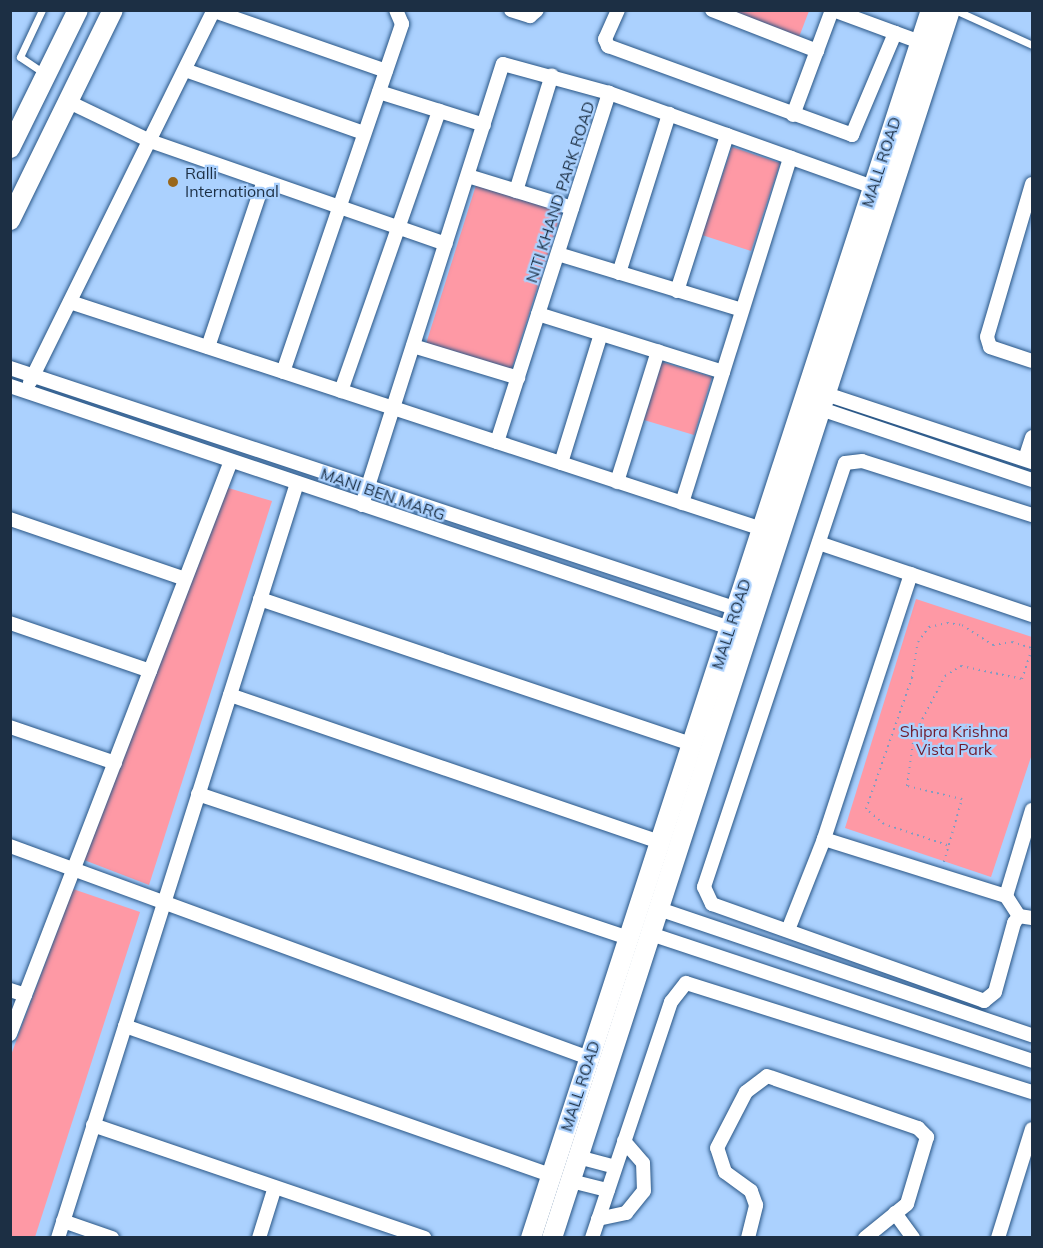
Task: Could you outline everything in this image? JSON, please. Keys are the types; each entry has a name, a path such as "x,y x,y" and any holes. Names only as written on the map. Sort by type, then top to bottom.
{"street":[{"path":"10,148 78,10"},
{"path":"10,220 113,10"},
{"path":"283,372 402,24 396,10"},
{"path":"511,10 530,16 537,10"},
{"path":"618,10 605,39 608,46 793,115 856,134 895,33"},
{"path":"712,10 817,51"},
{"path":"793,115 832,10 920,42"},
{"name":"MALL ROAD","path":"552,1238 659,909 745,611 823,401 882,190 920,42 931,10"},
{"name":"MALL ROAD","path":"745,611 762,529 882,190 950,10"},
{"path":"25,392 214,11 386,71"},
{"name":"NITI KHAND PARK ROAD","path":"362,505 502,64 552,75 609,93 497,442"},
{"path":"185,70 364,133"},
{"path":"516,191 552,75"},
{"path":"379,92 484,124"},
{"path":"609,93 882,190"},
{"path":"69,102 150,141 446,244"},
{"path":"340,391 439,111"},
{"path":"619,273 669,114"},
{"path":"677,291 727,135"},
{"path":"682,503 790,158"},
{"path":"468,176 572,208"},
{"path":"208,347 264,181"},
{"path":"1032,184 987,337 990,347 1032,362"},
{"path":"558,254 742,310"},
{"path":"70,302 762,529"},
{"path":"538,314 723,372"},
{"path":"561,463 601,334"},
{"path":"413,346 518,378"},
{"path":"617,482 658,351"},
{"name":"MANI BEN MARG","path":"10,368 745,611"},
{"name":"MANI BEN MARG","path":"10,386 739,631"},
{"path":"823,401 1028,460 1032,437"},
{"path":"823,401 1032,480"},
{"path":"824,839 1006,896 1026,917 988,1001 712,904 704,887 841,472 853,459 1032,515"},
{"path":"10,1034 231,461"},
{"path":"58,1238 297,483"},
{"path":"10,519 185,579"},
{"path":"819,543 1032,615"},
{"path":"788,930 824,839 911,573"},
{"path":"260,599 692,744"},
{"path":"10,623 150,671"},
{"name":"MALL ROAD","path":"531,1238 692,744 739,631"},
{"path":"230,695 659,842"},
{"path":"10,727 114,763"},
{"path":"198,794 628,938"},
{"path":"1006,896 1032,810"},
{"path":"10,846 589,1058"},
{"path":"659,909 1032,1035"},
{"path":"651,934 1032,1061"},
{"path":"592,1238 671,1002 686,983 1032,1092"},
{"path":"10,990 25,996"},
{"path":"125,1026 551,1175"},
{"path":"748,1238 754,1198 725,1172 717,1148 746,1092 767,1076 923,1132 928,1144 909,1199 865,1238"},
{"path":"93,1125 424,1238"},
{"path":"998,1238 1032,1129"},
{"path":"598,1219 626,1213 644,1191 643,1163 624,1141"},
{"path":"578,1157 615,1167"},
{"path":"571,1181 608,1190"},
{"path":"259,1238 275,1187"},
{"path":"895,1213 913,1238"},
{"path":"63,1221 112,1238"}],"lane":[{"path":"42,10 20,57 46,74"},
{"path":"955,10 1032,45"}],"path":[{"path":"940,876 962,799 907,786 914,735 945,676 961,666 1022,679 1032,649 1012,642 993,645 962,625 947,623 928,627 918,642 912,678 866,809 885,824 947,845"}],"green space":[{"path":"727,11 809,11 799,37"},
{"path":"732,147 780,163 751,251 702,235"},
{"path":"476,185 561,212 511,371 426,344"},
{"path":"662,362 712,377 694,435 644,420"},
{"path":"225,487 272,501 149,885 84,860"},
{"name":"Shipra Krishna Vista Park","path":"916,599 1032,637 1032,754 991,877 845,828"},
{"path":"73,889 140,912 35,1237 11,1237 11,1055"}],"place":[{"name":"Ralli International","path":"173,182"}]}
